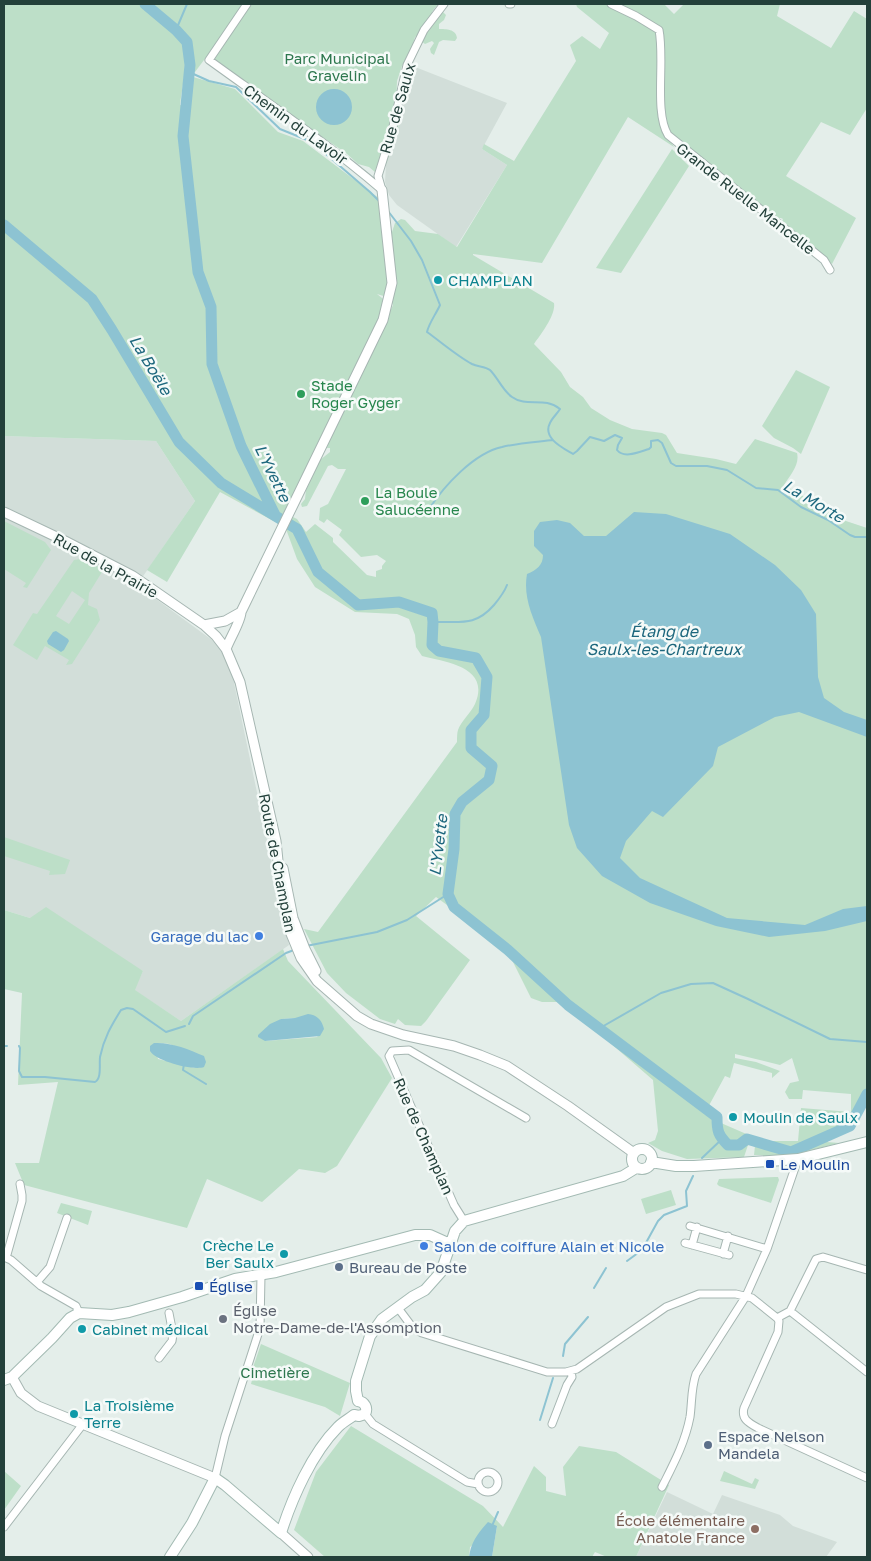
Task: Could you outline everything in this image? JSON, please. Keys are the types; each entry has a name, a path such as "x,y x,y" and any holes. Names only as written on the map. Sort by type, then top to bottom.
{"main road":[{"path":"651,1162 676,1166 694,1166 798,1159 867,1142"},
{"path":"170,1557 192,1523 215,1478 281,1534 299,1488 323,1445 339,1426 359,1414 366,1405 358,1401 356,1381 370,1336 382,1319 425,1290 441,1272 455,1231 464,1221 623,1176 636,1168 645,1169 651,1162 651,1156 647,1151 640,1149 633,1155 632,1160 636,1168"},
{"path":"8,1378 52,1338 70,1318 79,1313 120,1314 174,1304 235,1279 276,1272 415,1235 430,1235 450,1244"}],"street":[{"name":"Chemin du Lavoir","path":"247,4 209,60 351,164 382,190"},
{"name":"Rue de Saulx","path":"382,190 378,176 392,131 407,65 424,30 444,4"},
{"name":"Grande Ruelle Mancelle","path":"611,4 659,30 662,48 661,111 664,129 668,136 824,260 830,270"},
{"path":"226,649 241,617 241,612 382,320 392,283 382,190"},
{"name":"Rue de la Prairie","path":"4,512 133,576 204,625"},
{"path":"204,625 225,621 241,612"},
{"name":"Route de Champlan","path":"204,625 221,641 240,682 276,841 289,929 324,983 357,1016 384,1029 454,1046 507,1066 625,1146 633,1155"},
{"name":"Rue de Champlan","path":"464,1221 454,1205 389,1056 392,1051 409,1050 526,1118"},
{"path":"662,1487 685,1438 696,1374 746,1296 767,1249 798,1159"},
{"path":"20,1184 22,1201 5,1257 36,1282 76,1306 79,1313"},
{"path":"36,1282 50,1267 67,1218"},
{"path":"728,1236 726,1254 689,1244 694,1226 728,1236 767,1249"},
{"path":"777,1318 790,1311 816,1259 823,1257 867,1270"},
{"path":"8,1378 33,1403 215,1478 225,1436 260,1328 261,1275"},
{"path":"398,1308 413,1328 422,1333 547,1372 577,1369 666,1307 699,1294 736,1294 752,1298 779,1321 778,1332 744,1408 744,1418 758,1428 867,1478"},
{"path":"159,1358 172,1341 174,1304"},
{"path":"790,1311 867,1372"},
{"path":"552,1424 567,1385 572,1378 570,1371"},
{"path":"359,1414 467,1482 478,1484"},
{"path":"4,1527 83,1424"},
{"path":"281,1534 308,1557"}],"shaded area":[{"path":"410,65 507,103 482,149 507,165 456,247 397,205 389,195 385,182 386,165 398,133 406,77"},
{"path":"4,436 156,441 195,501 137,585 212,640 223,652 233,678 289,945 181,1021 134,990 143,971 30,918 4,910"},
{"path":"667,1492 713,1514 722,1495 780,1515 793,1526 837,1542 826,1557 636,1557"}],"green space":[{"path":"4,4 138,4 158,17 177,34 183,46 185,68 180,105 189,107 193,77 235,89 278,132 303,141 380,199 386,273 390,269 386,250 395,223 401,219 405,220 415,231 438,234 457,247 507,165 482,149 484,144 514,161 576,61 570,45 582,36 600,49 609,33 577,7 576,4 605,4 630,15 658,31 659,122 674,147 628,117 542,263 473,255 554,303 553,313 534,344 561,372 570,387 583,397 591,408 610,420 632,429 666,435 677,453 736,464 755,439 797,453 796,466 784,485 846,521 867,528 867,1099 856,1118 827,1142 839,1143 792,1155 763,1157 763,1155 754,1155 756,1137 771,1141 798,1141 801,1108 851,1112 851,1094 803,1090 802,1099 789,1099 785,1092 790,1083 799,1081 792,1058 780,1065 735,1054 735,1058 756,1062 780,1071 772,1078 772,1073 734,1063 730,1078 725,1076 706,1111 721,1123 751,1136 744,1157 687,1159 662,1151 648,1143 655,1140 658,1131 653,1080 571,1009 557,1002 542,1002 531,998 510,956 491,937 436,897 416,916 470,960 421,1026 405,1025 398,1019 395,1024 380,1019 346,993 327,973 304,929 318,932 457,742 458,730 475,704 478,692 477,682 472,674 464,668 422,656 416,647 415,635 409,619 397,614 355,612 315,587 297,559 286,529 293,517 297,519 306,532 315,524 333,538 333,542 367,575 376,577 376,571 382,569 386,561 377,555 361,557 339,535 342,530 327,519 324,523 319,520 320,508 328,504 346,469 338,469 332,465 328,466 307,506 302,507 301,504 305,499 306,490 320,460 330,452 330,448 327,448 328,443 393,305 390,298 377,294 387,302 279,524 220,492 167,582 147,570 195,501 156,441 4,436"},
{"path":"146,4 244,4 195,72 192,70 190,40"},
{"name":"Parc Municipal Gravelin","path":"248,4 438,4 432,12 442,11 446,15 439,24 439,29 453,31 457,38 455,41 443,40 439,42 434,55 430,49 434,43 432,41 425,44 418,35 415,37 410,54 402,66 397,81 398,133 386,165 376,168 375,172 369,167 358,164 346,153 285,112 215,59 214,54"},
{"path":"618,4 664,4 674,14 684,4 780,4 777,16 831,48 854,11 867,19 867,108 850,135 821,122 786,176 856,218 832,264 813,245 809,245 782,222 783,219 777,218 671,133 665,121 663,111 662,36 658,26"},
{"path":"672,149 689,166 621,273 596,268"},
{"path":"796,370 830,387 801,454 774,438 762,426"},
{"path":"4,521 45,542 51,550 27,588 23,587 26,583 4,569"},
{"path":"80,559 101,568 102,572 89,593 88,605 97,609 100,620 72,664 66,665 69,660 45,646 37,660 13,645 33,613 37,614 74,560","holes":["72,591 85,600 69,624 56,616"]},
{"path":"4,837 70,860 65,874 49,875 50,871 4,856"},
{"path":"46,907 143,971 135,990 181,1021 283,949 288,961 381,1058 392,1078 337,1166 325,1173 299,1169 262,1202 207,1179 187,1228 24,1185 15,1163 39,1163 58,1082 18,1085 22,993 4,989 4,910 30,918","holes":["295,1018 318,1037 265,1041 281,1019","154,1043 169,1044 178,1048 195,1068 158,1059"]},
{"path":"778,1177 779,1180 771,1203 717,1184 719,1179"},
{"path":"671,1190 676,1205 646,1214 641,1199"},
{"path":"61,1203 92,1211 88,1225 57,1213"},
{"name":"Cimetière","path":"261,1344 350,1383 340,1416 325,1407 251,1384 252,1380 249,1379"},
{"path":"351,1426 483,1506 503,1527 534,1466 546,1477 546,1491 566,1496 563,1467 579,1446 616,1452 669,1485 636,1557 607,1557 595,1552 592,1557 492,1557 497,1526 470,1547 469,1557 325,1557 294,1530 316,1472"},
{"path":"4,1471 21,1486 4,1510"},
{"path":"724,1471 752,1484 755,1478 759,1480 755,1489 720,1481"}],"water":[{"path":"334,89 341,90 347,94 351,100 351,114 347,120 341,124 334,125 327,124 321,120 317,114 316,107 317,100 321,94 327,90"},
{"name":"Étang de Saulx-les-Chartreux","path":"634,512 666,514 730,534 775,565 801,590 816,614 818,677 824,698 844,712 867,720 867,737 799,712 775,717 718,747 713,766 663,817 652,811 626,841 620,858 640,878 727,918 805,925 843,909 867,906 867,921 825,931 769,937 716,926 650,903 602,876 577,848 569,825 541,637 527,598 527,574 539,567 543,559 543,555 534,546 534,531 540,522 557,520 570,523 584,536 606,536"},
{"path":"56,631 69,641 61,652 48,644 47,641 53,632"},
{"path":"308,1014 319,1018 322,1023 324,1029 320,1036 265,1041 258,1037 270,1024 281,1019 295,1018"},
{"path":"154,1043 173,1045 204,1056 206,1062 204,1067 192,1068 167,1062 150,1051 150,1046"},
{"path":"488,1522 497,1526 492,1557 469,1557 471,1547"}],"waterway":[{"name":"L'Yvette","path":"145,4 176,30 187,42 190,65 183,136 198,272 211,307 212,364 241,446 275,515"},
{"path":"176,30 187,4"},
{"path":"189,72 209,81 236,87 280,129 312,142 380,202"},
{"name":"La Morte","path":"388,211 411,241 422,260 440,305 427,332 466,361 490,370 512,397 524,402 548,403 560,409 548,428 551,438 559,446 573,454 590,437 604,441 615,435 622,438 617,450 620,453 628,454 649,449 651,441 658,440 662,443 671,463 676,466 707,466 727,470 756,488 778,490 801,507 828,520 850,535 867,537"},
{"name":"L'Yvette","path":"4,225 92,299 179,442 221,483 297,529 318,572 358,605 399,602 432,613 432,645 439,651 476,658 487,677 484,715 471,730 471,748 492,766 489,780 462,802 455,814 454,849 448,894 454,907 508,950 568,1005 717,1117 719,1132 728,1145 739,1145 747,1139 791,1152 850,1126 867,1094"},
{"path":"429,509 451,481 471,463 491,450 553,440"},
{"path":"433,622 459,622 480,617 494,605 507,585"},
{"path":"306,946 377,932 407,920 448,894"},
{"path":"189,1024 193,1016 286,953 294,950"},
{"path":"600,1028 661,993 691,984 713,983 830,1039 867,1042"},
{"path":"19,1046 19,1071 22,1077 45,1077 95,1082 99,1078 100,1057 104,1044 121,1010 133,1009 166,1032 185,1026"},
{"path":"184,1064 183,1070 206,1084"},
{"path":"702,1158 722,1139"},
{"path":"627,1261 642,1250 658,1221 664,1215 687,1206 686,1191 693,1176"},
{"path":"594,1288 606,1268"},
{"path":"563,1356 565,1344 588,1317"},
{"path":"540,1420 553,1378"},
{"path":"492,1526 498,1512"}],"place":[{"name":"CHAMPLAN","path":"438,280"},
{"name":"Stade Roger Gyger","path":"301,394"},
{"name":"La Boule Salucéenne","path":"365,501"},
{"name":"Garage du lac","path":"259,936"},
{"name":"Moulin de Saulx","path":"733,1117"},
{"name":"Le Moulin","path":"770,1164"},
{"name":"Salon de coiffure Alain et Nicole","path":"424,1246"},
{"name":"Crèche Le Ber Saulx","path":"284,1254"},
{"name":"Bureau de Poste","path":"339,1267"},
{"name":"Église","path":"199,1286"},
{"name":"Église Notre-Dame-de-l'Assomption","path":"223,1319"},
{"name":"Cabinet médical","path":"82,1329"},
{"name":"La Troisième Terre","path":"74,1414"},
{"name":"Espace Nelson Mandela","path":"708,1445"},
{"name":"École élémentaire Anatole France","path":"755,1529"}],"water label":[{"name":"La Boële","path":"151,365"}]}
